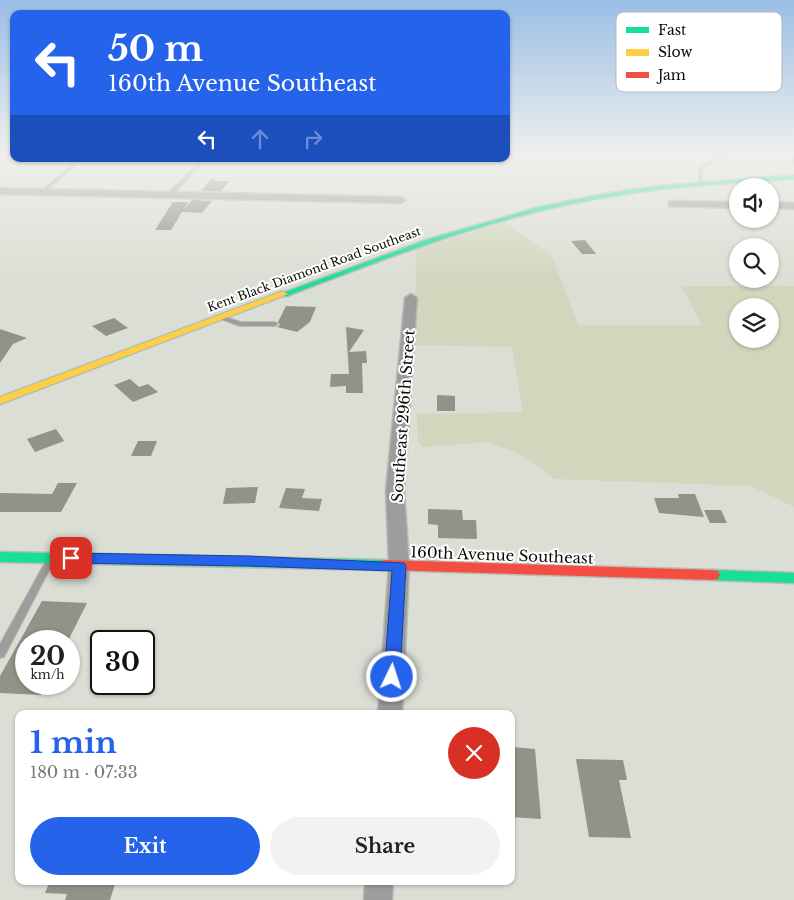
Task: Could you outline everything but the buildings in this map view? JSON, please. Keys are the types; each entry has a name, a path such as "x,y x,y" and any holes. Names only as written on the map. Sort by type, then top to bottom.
{"street":[{"path":"262,197 401,200"},
{"name":"Kent Black Diamond Road Southeast","path":"0,401 413,246 512,216 574,201 601,197"},
{"path":"672,204 729,205"},
{"path":"779,205 794,206"},
{"name":"Southeast 296th Street","path":"390,710 399,566 395,490 411,298"},
{"name":"160th Avenue Southeast","path":"0,557 238,560 794,578"},
{"path":"378,900 379,885"}],"lane":[{"path":"222,318 240,324 274,324"},
{"path":"0,654 52,558"}],"green space":[{"path":"505,222 552,256 578,325 702,325 681,286 779,288 779,286 794,286 794,507 751,486 554,479 524,456 489,442 422,447 418,441 417,414 523,412 512,347 415,345 416,249"}],"traffic: fast":[{"path":"284,294 465,230 539,209 598,197"},
{"path":"0,557 384,565"},
{"path":"713,575 794,578"}],"traffic: slow":[{"path":"0,401 284,294"}],"traffic: jam":[{"path":"384,565 713,575"}],"route":[{"path":"71,558 399,566 392,677"}]}
